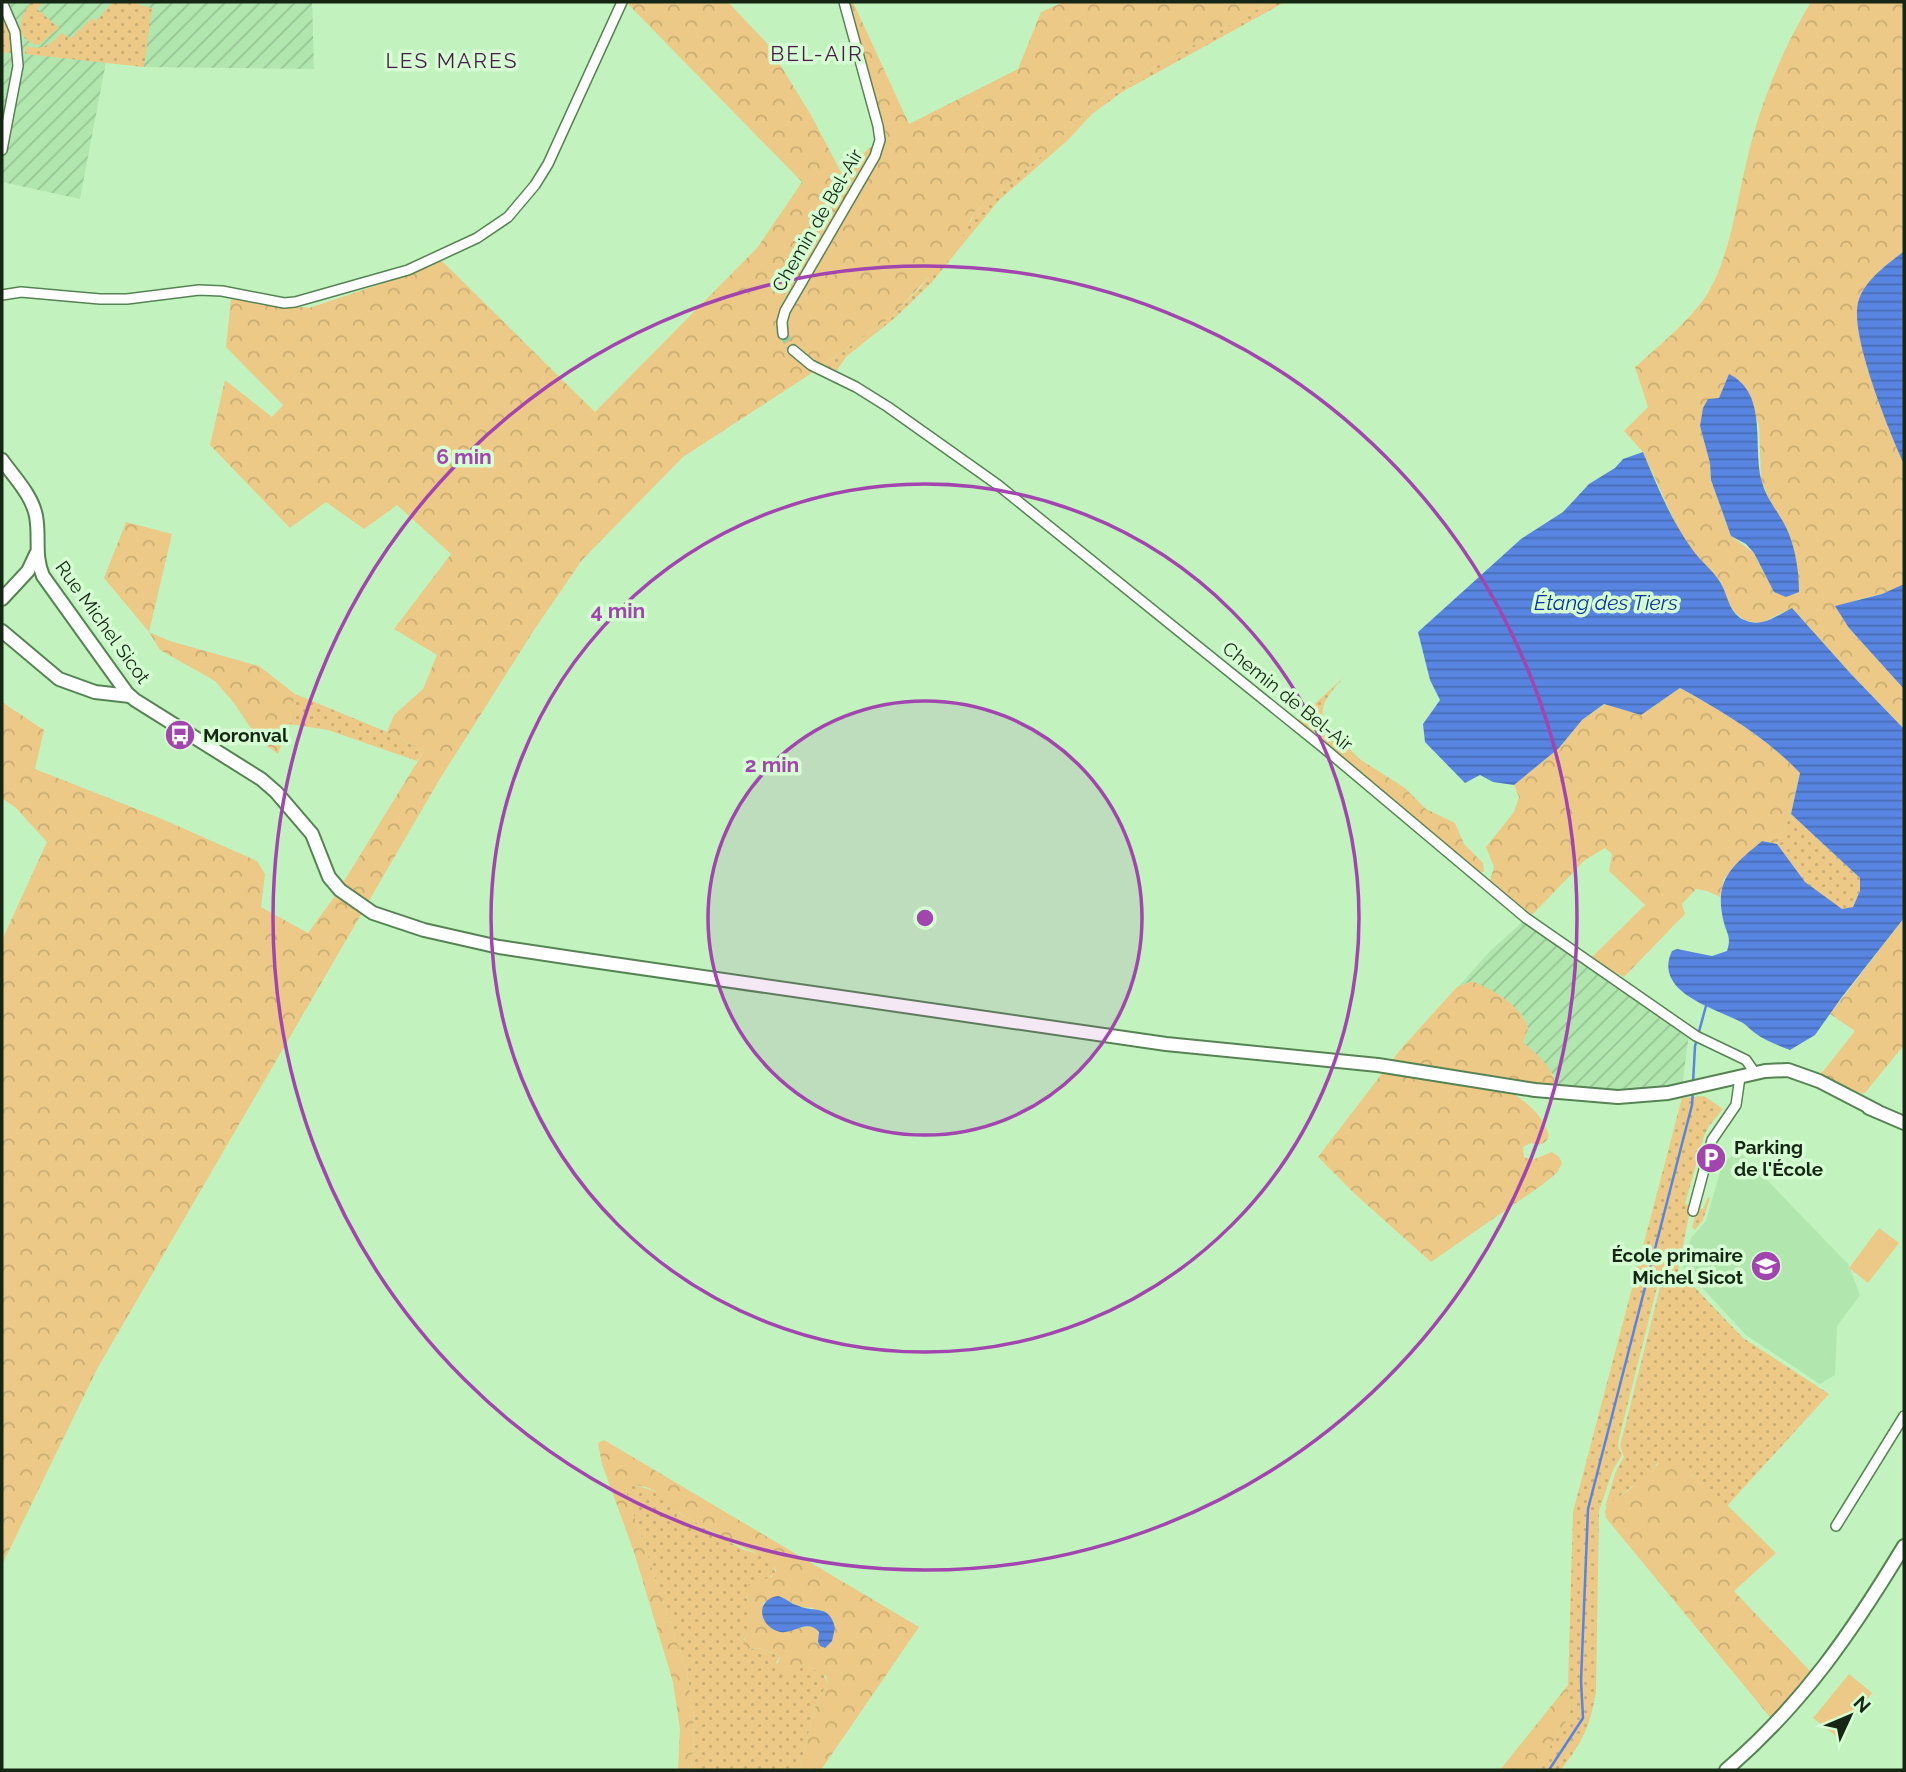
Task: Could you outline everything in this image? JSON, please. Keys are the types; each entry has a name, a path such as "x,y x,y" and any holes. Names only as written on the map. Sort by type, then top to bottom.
{"street":[{"path":"2,2 15,32 18,66 2,150"},
{"path":"2,295 21,292 127,299 199,290 222,291 284,303 295,302 393,276 462,246 501,223 535,185 555,150 622,2"},
{"name":"Chemin de Bel-Air","path":"783,334 785,311 875,156 879,144 877,119 844,2"},
{"name":"Chemin de Bel-Air","path":"793,350 811,365 873,397 998,485 1316,741 1526,918 1699,1038 1746,1060 1755,1073"},
{"name":"Rue Michel Sicot","path":"3,462 34,507 37,520 36,554 41,572 130,696 261,779 276,792 312,834 335,886 366,910 408,926 499,947 572,958 1166,1044 1378,1065 1535,1090 1618,1097 1693,1089 1740,1077"},
{"path":"2,599 29,571 36,554"},
{"path":"2,631 59,679 95,692 130,696"},
{"path":"1693,1211 1712,1140 1736,1105 1740,1077 1774,1070 1793,1071 1904,1123"},
{"path":"1836,1526 1904,1416"},
{"path":"1726,1770 1778,1723 1848,1636 1904,1546"}],"shaded area":[{"path":"2,2 312,2 314,69 144,67 106,62 80,199 2,182"},
{"path":"1522,919 1689,1034 1682,1087 1645,1091 1602,1091 1555,1085 1554,1076 1523,1042 1528,1028 1523,1016 1479,984 1472,981 1458,987"},
{"name":"École primaire Michel Sicot","path":"1738,1150 1848,1264 1860,1295 1837,1326 1835,1375 1820,1384 1746,1335 1683,1267 1691,1238 1706,1221 1722,1165"}],"green space":[{"path":"32,2 43,2 37,9 59,28 39,45 25,38 20,27 21,20"},
{"path":"113,2 138,2 139,5 152,8 144,67 25,54 26,46 45,46 61,33 71,38 92,18 96,21"},
{"path":"626,2 728,2 766,42 811,115 842,174 883,135 857,32 846,2 853,2 909,124 1018,69 1041,12 1064,2 1270,2 1096,102 1048,151 974,212 965,233 942,263 891,317 815,371 683,457 582,560 534,630 438,782 97,1369 2,1565 2,940 47,842 16,808 2,798 2,702 44,730 35,769 162,819 257,861 265,874 261,907 308,933 335,896 424,751 387,732 394,715 423,689 437,655 394,629 451,554 397,505 364,529 326,502 290,528 210,445 225,380 272,417 283,405 226,347 231,299 309,308 402,277 441,260 595,412 757,248 802,182"},
{"path":"1270,2 1285,2 1122,92 1092,114 1068,140 999,200 932,282 896,317 847,356 835,373 821,367 891,317 921,287 971,221 974,212 1048,151 1096,102"},
{"path":"1811,2 1904,2 1904,251 1882,269 1867,368 1904,464 1904,585 1856,600 1849,628 1904,689 1904,729 1792,608 1761,623 1746,621 1735,613 1727,602 1721,583 1693,552 1677,527 1643,452 1624,431 1648,407 1635,367 1694,311 1716,277 1727,245 1757,122 1772,80","holes":["1729,375 1754,411 1759,425 1761,480 1796,563 1799,592 1774,592 1754,553 1731,536 1711,480 1710,463 1700,426 1708,400 1719,398"]},
{"path":"2,13 12,36 13,53 2,52"},
{"path":"126,522 172,534 149,632 104,578"},
{"path":"149,632 170,641 259,666 295,694 289,724 278,754 258,739 234,703 215,681 160,650"},
{"path":"1344,677 1325,703 1324,721 1321,716 1311,728 1335,752 1296,721"},
{"path":"1680,688 1743,726 1800,772 1791,814 1777,844 1762,841 1724,879 1720,897 1696,889 1682,904 1685,914 1624,977 1590,959 1645,905 1609,871 1612,854 1605,848 1585,860 1532,915 1490,881 1494,867 1486,847 1514,812 1519,797 1514,785 1559,748 1582,720 1605,704 1641,715"},
{"path":"295,694 387,732 424,751 417,761 328,730 289,724"},
{"path":"1313,710 1329,730 1361,760 1405,788 1426,809 1455,823 1464,844 1483,863 1484,872 1475,870 1335,752 1311,728 1308,715"},
{"path":"1791,814 1860,878 1860,891 1853,907 1842,910 1805,882 1777,844"},
{"path":"1904,918 1904,1045 1864,1094 1817,1079 1855,1031 1830,1014"},
{"path":"1472,981 1497,994 1520,1013 1528,1029 1523,1042 1543,1061 1554,1078 1555,1085 1490,1078 1525,1102 1545,1126 1549,1136 1546,1141 1523,1147 1524,1157 1532,1160 1552,1152 1562,1163 1557,1173 1542,1185 1431,1262 1318,1157 1400,1050 1457,987"},
{"path":"1704,1096 1723,1109 1704,1136 1685,1204 1691,1206 1678,1270 1743,1338 1829,1394 1727,1506 1691,1474 1658,1463 1644,1478 1605,1507 1616,1471 1624,1457 1620,1446 1663,1275 1661,1271 1619,1439 1618,1447 1622,1455 1613,1470 1599,1511 1596,1692 1591,1716 1580,1742 1561,1770 1535,1770 1570,1715 1568,1685 1573,1512 1682,1098"},
{"path":"1708,1197 1710,1198 1703,1220 1695,1230 1692,1227 1697,1208 1703,1209"},
{"path":"1879,1228 1899,1243 1868,1283 1849,1268"},
{"path":"604,1440 919,1627 821,1770 799,1770 817,1700 828,1684 826,1676 803,1664 791,1675 781,1676 776,1668 780,1656 759,1648 747,1649 743,1645 752,1619 745,1589 751,1582 772,1577 776,1571 773,1565 763,1557 686,1517 654,1491 630,1485 626,1492 686,1669 693,1709 691,1770 678,1770 680,1729 673,1682 634,1552 602,1464 598,1443","holes":["778,1596 800,1607 814,1608 825,1648 816,1628 799,1628 763,1619 763,1603"]},
{"path":"1663,1460 1675,1464 1705,1485 1776,1553 1734,1591 1811,1672 1774,1722 1606,1518 1608,1504 1629,1490"},
{"path":"632,1484 657,1492 679,1513 742,1549 764,1556 774,1565 775,1573 768,1579 756,1581 746,1597 752,1619 744,1640 749,1649 759,1648 780,1656 776,1663 794,1672 803,1664 823,1673 828,1684 817,1700 799,1770 691,1770 693,1709 686,1669 626,1492 627,1486"},
{"path":"1849,1674 1872,1693 1837,1737 1813,1718"},
{"path":"1568,1685 1570,1715 1535,1770 1500,1770"}],"water":[{"path":"1904,251 1904,464 1872,384 1857,318 1858,303 1865,287"},
{"path":"1729,374 1750,394 1757,422 1762,482 1794,548 1799,592 1786,597 1774,592 1754,553 1746,544 1731,536 1711,480 1710,463 1700,426 1703,408 1708,399 1719,398"},
{"name":"Étang des Tiers","path":"1643,452 1677,526 1695,553 1717,578 1736,614 1747,621 1759,622 1792,608 1904,729 1904,918 1815,1035 1790,1050 1763,1038 1743,1023 1690,998 1671,978 1668,966 1672,951 1677,949 1712,956 1727,951 1729,938 1721,905 1724,883 1735,865 1762,841 1777,844 1805,882 1842,909 1853,907 1860,891 1860,878 1791,814 1800,773 1773,748 1728,716 1680,688 1641,715 1604,704 1582,720 1559,748 1514,785 1493,782 1480,775 1465,783 1425,742 1423,724 1440,700 1430,680 1418,632 1521,539 1563,512 1589,484 1615,468 1623,459"},
{"path":"1902,585 1904,689 1849,628 1835,606 1882,594"},
{"path":"778,1596 796,1605 830,1615 835,1628 832,1641 825,1648 820,1646 819,1632 809,1626 788,1632 771,1628 763,1618 763,1607 771,1598"}],"waterway":[{"path":"1693,1083 1695,1046 1706,1006"},
{"path":"1549,1770 1583,1718 1581,1681 1588,1509 1692,1105 1693,1090"}],"tunnel":[{"path":"783,334 793,350"}],"place":[{"name":"Moronval","path":"180,735"},
{"name":"Parking de l'École","path":"1711,1158"},
{"name":"École primaire Michel Sicot","path":"1766,1266"}],"district":[{"name":"BEL-AIR","path":"817,54"},
{"name":"LES MARES","path":"452,61"}]}
